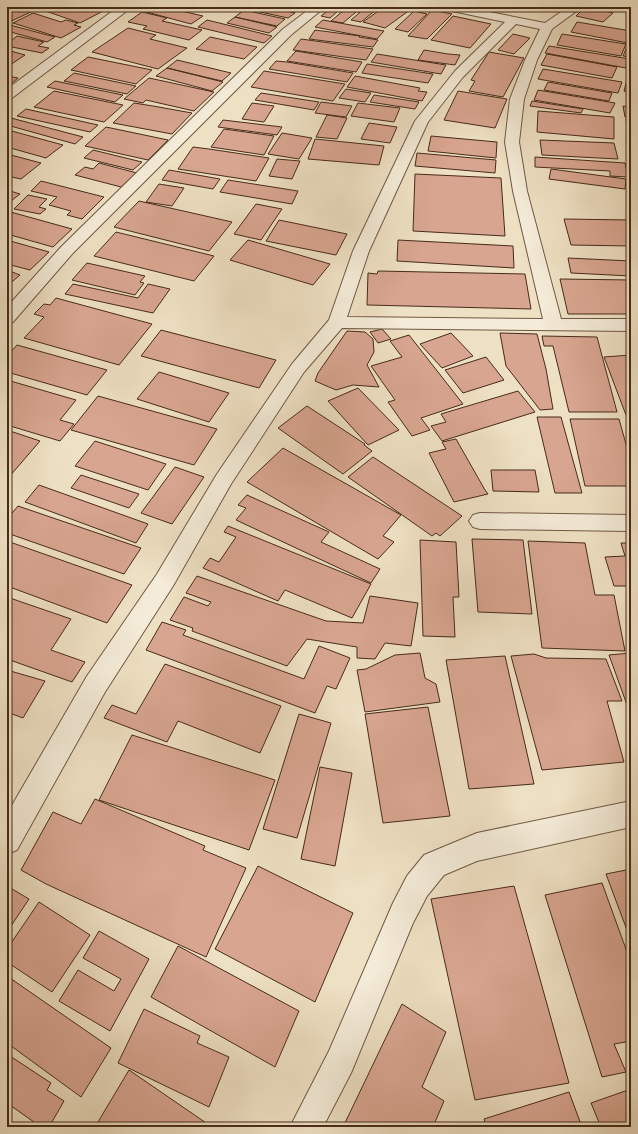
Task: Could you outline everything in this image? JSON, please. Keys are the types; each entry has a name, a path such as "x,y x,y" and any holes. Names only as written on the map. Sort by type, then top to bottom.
{"street":[{"path":"7,95 91,31 126,7"},
{"path":"7,318 72,245 287,32 319,7"},
{"path":"447,7 548,27"},
{"path":"553,323 520,191 512,142 517,99 530,60 548,27 576,7"},
{"path":"7,840 96,684 165,580 224,479 298,368 337,322 361,251 422,121 459,74 513,21"},
{"path":"337,322 442,324 553,323 631,325"},
{"path":"480,521 631,523"},
{"path":"306,1127 340,1062 403,913 417,886 434,865 477,847 631,814"}],"path":[{"path":"627,7 631,8"}],"building":[{"path":"7,7 26,7 35,10 7,23"},
{"path":"80,7 91,11 98,7 107,9 80,23 37,8"},
{"path":"149,7 164,7 203,16 191,24 143,11"},
{"path":"270,7 295,13 288,18 242,8"},
{"path":"274,7 303,7 295,12"},
{"path":"346,7 365,7 359,12 344,9"},
{"path":"366,7 377,9 361,22 351,20"},
{"path":"384,7 414,7 385,28 363,22"},
{"path":"585,7 591,7 613,13 603,22 576,16"},
{"path":"592,7 613,7 609,11"},
{"path":"330,9 338,11 330,18 321,16"},
{"path":"244,10 285,19 277,26 235,17"},
{"path":"344,10 356,12 343,23 331,21"},
{"path":"432,10 452,14 427,39 408,36"},
{"path":"414,11 427,14 408,32 395,29"},
{"path":"142,12 167,18 162,21 202,30 189,40 143,29 147,26 128,22"},
{"path":"33,13 61,22 66,20 78,23 74,25 81,27 61,38 13,23"},
{"path":"453,16 491,24 470,48 431,40"},
{"path":"235,17 277,27 269,33 227,23"},
{"path":"207,20 272,36 264,43 198,27"},
{"path":"323,20 384,31 377,39 315,27"},
{"path":"577,22 631,31 631,36 628,43 571,32"},
{"path":"10,25 55,37 47,42 7,31 7,27"},
{"path":"128,28 156,35 150,39 187,48 158,69 92,52"},
{"path":"315,30 378,40 373,47 309,39"},
{"path":"513,34 530,38 514,54 498,50"},
{"path":"562,34 626,44 621,56 557,45"},
{"path":"17,36 44,42 38,46 49,48 42,53 7,46 7,44"},
{"path":"210,37 257,47 244,59 196,49"},
{"path":"301,39 373,49 366,60 293,50"},
{"path":"628,44 631,44 631,57 623,56"},
{"path":"549,46 630,59 626,68 545,53"},
{"path":"7,50 25,55 7,67"},
{"path":"424,50 460,55 455,65 418,60"},
{"path":"296,51 362,62 356,72 287,61"},
{"path":"489,52 524,58 503,97 469,91 475,81 471,80"},
{"path":"377,54 446,65 441,74 371,62"},
{"path":"547,54 617,67 612,78 541,65"},
{"path":"88,57 152,70 136,84 71,70"},
{"path":"177,60 231,73 222,81 167,68"},
{"path":"276,61 353,73 347,82 269,69"},
{"path":"367,64 433,74 428,83 362,73"},
{"path":"167,68 223,82 212,91 156,76"},
{"path":"543,69 622,82 618,93 538,79"},
{"path":"264,71 345,84 333,101 251,87"},
{"path":"74,73 136,86 127,94 64,81"},
{"path":"7,76 18,78 12,83 7,82"},
{"path":"355,76 420,88 418,91 427,92 422,101 347,87"},
{"path":"628,76 631,76 631,92 624,91"},
{"path":"149,78 214,92 194,111 146,100 143,103 124,99"},
{"path":"55,81 123,95 115,102 47,87"},
{"path":"548,82 612,93 609,101 544,90"},
{"path":"346,89 371,93 365,102 339,98"},
{"path":"538,90 615,103 610,113 534,100"},
{"path":"54,91 123,105 104,122 34,107"},
{"path":"458,91 507,99 495,128 444,120"},
{"path":"261,93 319,102 314,110 255,100"},
{"path":"374,95 419,102 415,109 370,102"},
{"path":"532,101 583,109 581,113 530,106"},
{"path":"321,102 352,106 346,117 315,113"},
{"path":"134,103 192,113 172,134 113,123"},
{"path":"252,103 274,106 264,122 242,119"},
{"path":"358,103 400,108 394,122 351,116"},
{"path":"623,106 631,107 631,118 625,117"},
{"path":"26,109 98,125 90,132 17,116"},
{"path":"538,111 614,117 614,139 537,132"},
{"path":"327,115 347,118 337,139 316,137"},
{"path":"11,118 83,137 75,144 7,125 7,121"},
{"path":"626,119 631,119 631,138 628,138"},
{"path":"223,120 282,127 277,135 218,127"},
{"path":"369,123 397,127 390,143 361,139"},
{"path":"106,127 168,140 148,160 85,146"},
{"path":"224,129 274,136 264,155 211,147"},
{"path":"7,130 63,145 46,158 7,147"},
{"path":"282,133 312,138 299,159 268,154"},
{"path":"431,136 497,142 496,158 428,151"},
{"path":"315,139 384,146 379,165 308,159"},
{"path":"540,140 614,143 618,159 542,155"},
{"path":"193,147 269,158 256,181 178,169"},
{"path":"93,150 142,162 133,170 84,158"},
{"path":"417,153 496,160 495,173 415,166"},
{"path":"7,154 41,163 21,179 7,176"},
{"path":"535,157 625,163 628,177 610,176 610,171 535,167"},
{"path":"277,159 300,161 292,179 269,176"},
{"path":"99,163 137,173 121,187 75,175 85,167 93,169"},
{"path":"551,169 626,179 625,189 549,179"},
{"path":"169,170 220,179 213,189 162,180"},
{"path":"415,174 501,178 505,236 413,231"},
{"path":"228,180 298,191 292,204 220,192"},
{"path":"41,181 104,197 82,219 67,215 71,211 49,205 57,197 31,191"},
{"path":"159,184 184,188 172,206 146,202"},
{"path":"7,190 20,194 7,204"},
{"path":"28,195 47,199 39,207 46,209 40,214 14,209"},
{"path":"139,201 232,222 209,251 114,227"},
{"path":"256,204 282,209 261,240 234,234"},
{"path":"7,211 72,229 53,247 7,234"},
{"path":"564,219 631,220 631,246 571,245"},
{"path":"279,220 347,234 336,255 266,241"},
{"path":"116,232 214,256 194,281 94,256"},
{"path":"7,240 49,252 30,270 7,264"},
{"path":"248,240 330,264 313,285 230,260"},
{"path":"398,240 513,246 514,268 397,261"},
{"path":"568,258 631,261 631,276 571,273"},
{"path":"87,263 145,276 140,282 144,283 135,295 72,280"},
{"path":"7,270 20,275 7,286"},
{"path":"378,271 525,274 531,309 367,305 368,273 377,274"},
{"path":"560,279 631,280 631,314 568,314"},
{"path":"73,284 138,298 148,284 170,289 153,313 65,294"},
{"path":"56,298 152,324 119,365 24,338 44,317 34,314 44,304 50,305"},
{"path":"382,329 391,339 378,343 370,332"},
{"path":"161,330 276,360 259,388 141,356"},
{"path":"347,331 365,332 373,339 374,352 367,365 379,387 353,385 336,390 315,381 318,373"},
{"path":"451,333 473,356 442,368 420,344"},
{"path":"500,333 537,334 546,369 553,409 540,410 506,366"},
{"path":"409,335 463,404 421,418 430,430 412,436 388,402 395,400 371,366 402,357 390,341"},
{"path":"542,336 597,337 617,412 569,412 553,346 544,346"},
{"path":"17,345 107,370 87,395 7,372 7,356"},
{"path":"631,355 631,415 626,415 604,357"},
{"path":"486,357 504,380 463,393 445,370"},
{"path":"159,372 229,393 209,422 137,399"},
{"path":"7,380 76,400 60,420 74,424 60,441 7,425"},
{"path":"358,388 399,430 368,445 328,401"},
{"path":"518,391 535,412 442,441 431,426 446,422 441,414"},
{"path":"98,396 217,429 194,465 71,430"},
{"path":"307,406 365,444 364,445 372,451 343,474 278,428"},
{"path":"537,417 561,417 582,493 555,493"},
{"path":"570,419 619,419 631,462 631,486 585,486"},
{"path":"7,430 40,441 9,477 7,477"},
{"path":"456,439 488,494 454,502 429,453 446,449 442,442"},
{"path":"95,441 166,464 148,490 75,466"},
{"path":"283,448 401,515 383,536 394,542 378,559 247,482"},
{"path":"373,457 462,516 440,536 436,533 432,536 348,477"},
{"path":"175,467 204,477 172,524 141,513"},
{"path":"491,470 535,470 539,492 493,491"},
{"path":"81,475 139,494 129,508 71,488"},
{"path":"39,485 148,524 136,543 25,502"},
{"path":"247,495 329,532 321,542 380,569 371,583 236,520 246,508 238,505"},
{"path":"18,506 141,548 124,574 7,533 7,519"},
{"path":"228,526 371,584 352,618 285,590 278,601 203,568 210,558 219,562 236,537 224,532"},
{"path":"472,539 523,540 532,614 478,612"},
{"path":"420,540 456,542 459,597 453,597 455,637 423,636"},
{"path":"7,541 132,585 107,623 7,586"},
{"path":"528,541 585,543 595,595 614,595 625,651 542,648"},
{"path":"621,543 631,543 631,592 629,586 614,586 605,557 625,556"},
{"path":"197,576 326,621 363,623 370,596 418,603 411,646 385,643 375,659 357,658 357,647 307,639 287,666 192,631 193,628 170,620 184,597 208,606 211,602 186,593"},
{"path":"7,597 71,619 51,650 85,662 72,682 7,659"},
{"path":"162,622 186,630 183,635 304,679 319,646 350,658 336,689 327,686 315,713 146,650"},
{"path":"420,653 425,678 436,684 440,702 365,712 357,670 366,669 395,655"},
{"path":"631,653 631,716 609,655"},
{"path":"534,654 546,658 606,659 622,701 607,701 624,762 542,770 511,656"},
{"path":"505,656 534,784 469,789 446,660"},
{"path":"165,664 281,706 260,753 178,721 167,742 104,718 112,705 136,714"},
{"path":"7,670 45,681 23,718 7,712"},
{"path":"428,707 450,816 383,823 365,714"},
{"path":"299,714 331,723 297,838 263,829"},
{"path":"132,735 275,780 249,850 99,800"},
{"path":"320,767 352,773 335,866 301,859"},
{"path":"95,799 205,846 203,850 246,868 206,957 46,884 21,870 53,812 81,824"},
{"path":"258,866 353,913 315,1002 215,949"},
{"path":"631,869 631,941 606,874"},
{"path":"602,883 631,963 631,1041 614,1044 626,1072 602,1077 545,895"},
{"path":"7,886 29,899 7,932"},
{"path":"514,886 569,1083 475,1100 431,899"},
{"path":"39,902 90,935 52,992 7,962 7,949"},
{"path":"99,931 149,959 110,1031 59,1001 78,970 114,991 121,979 83,958"},
{"path":"178,946 299,1011 275,1067 151,997"},
{"path":"7,976 111,1048 81,1097 7,1043"},
{"path":"402,1004 446,1032 422,1087 444,1101 433,1127 343,1127"},
{"path":"144,1009 200,1036 197,1043 229,1057 209,1107 118,1063"},
{"path":"7,1054 51,1083 47,1090 64,1101 49,1127 41,1127 7,1103"},
{"path":"129,1070 212,1127 95,1127"},
{"path":"631,1089 631,1127 601,1127 591,1103"},
{"path":"569,1092 582,1127 487,1127 484,1119"}]}
